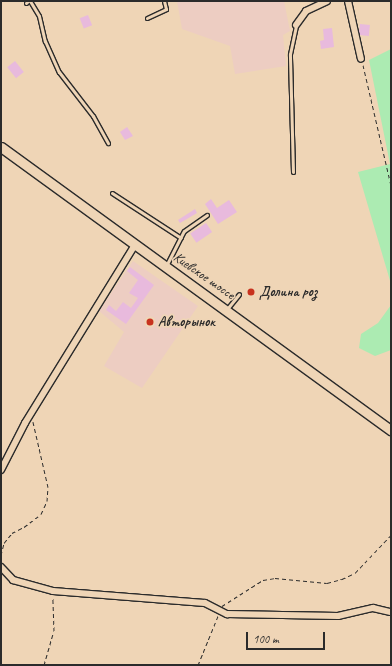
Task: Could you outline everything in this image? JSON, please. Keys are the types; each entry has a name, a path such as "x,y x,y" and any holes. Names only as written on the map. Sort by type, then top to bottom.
{"main road":[{"name":"Киевское шоссе","path":"1,147 135,245 227,309 391,430"}],"street":[{"path":"296,25 306,11 327,1"},
{"path":"348,1 361,59"},
{"path":"1,470 32,411 135,245"},
{"path":"1,567 13,580 53,591 205,603 227,614 338,616 373,608 391,612"}],"lane":[{"path":"147,18 166,9 164,1"},
{"path":"28,2 39,16 45,41 59,72 93,116 108,143"},
{"path":"293,172 290,54 296,25"},
{"path":"112,193 181,238"},
{"path":"166,266 184,231 206,215"},
{"path":"227,309 239,294"}],"path":[{"path":"361,59 391,185"},
{"path":"1,555 4,543 12,533 24,528 41,514 47,501 48,487 32,411"},
{"path":"198,665 222,604 263,580 275,578 314,583 342,579 356,572 391,535"},
{"path":"44,665 54,630 53,591"}],"shaded area":[{"path":"177,1 284,1 290,31 283,35 286,66 235,74 230,46 182,29"},
{"name":"Авторынок","path":"133,261 198,306 142,388 104,366 124,332 99,311"}],"green space":[{"path":"391,49 391,284 358,172 390,164 369,60"},
{"path":"391,305 391,350 375,356 359,348 361,334 378,323"}],"building":[{"path":"88,15 92,25 84,29 80,18"},
{"path":"360,24 370,25 369,36 359,35"},
{"path":"332,28 334,47 321,49 320,41 324,40 323,29"},
{"path":"15,61 24,72 16,78 7,67"},
{"path":"127,127 133,136 125,140 120,132"},
{"path":"211,199 217,208 229,200 237,212 218,224 205,204"},
{"path":"195,209 197,213 180,223 178,220"},
{"path":"206,223 212,232 196,243 190,234"},
{"path":"130,267 154,285 126,324 106,310 109,305 116,311 123,302 131,308 138,298 129,293 138,280 127,271"}],"place":[{"name":"Долина роз","path":"251,292"},
{"name":"Авторынок","path":"150,322"}]}
